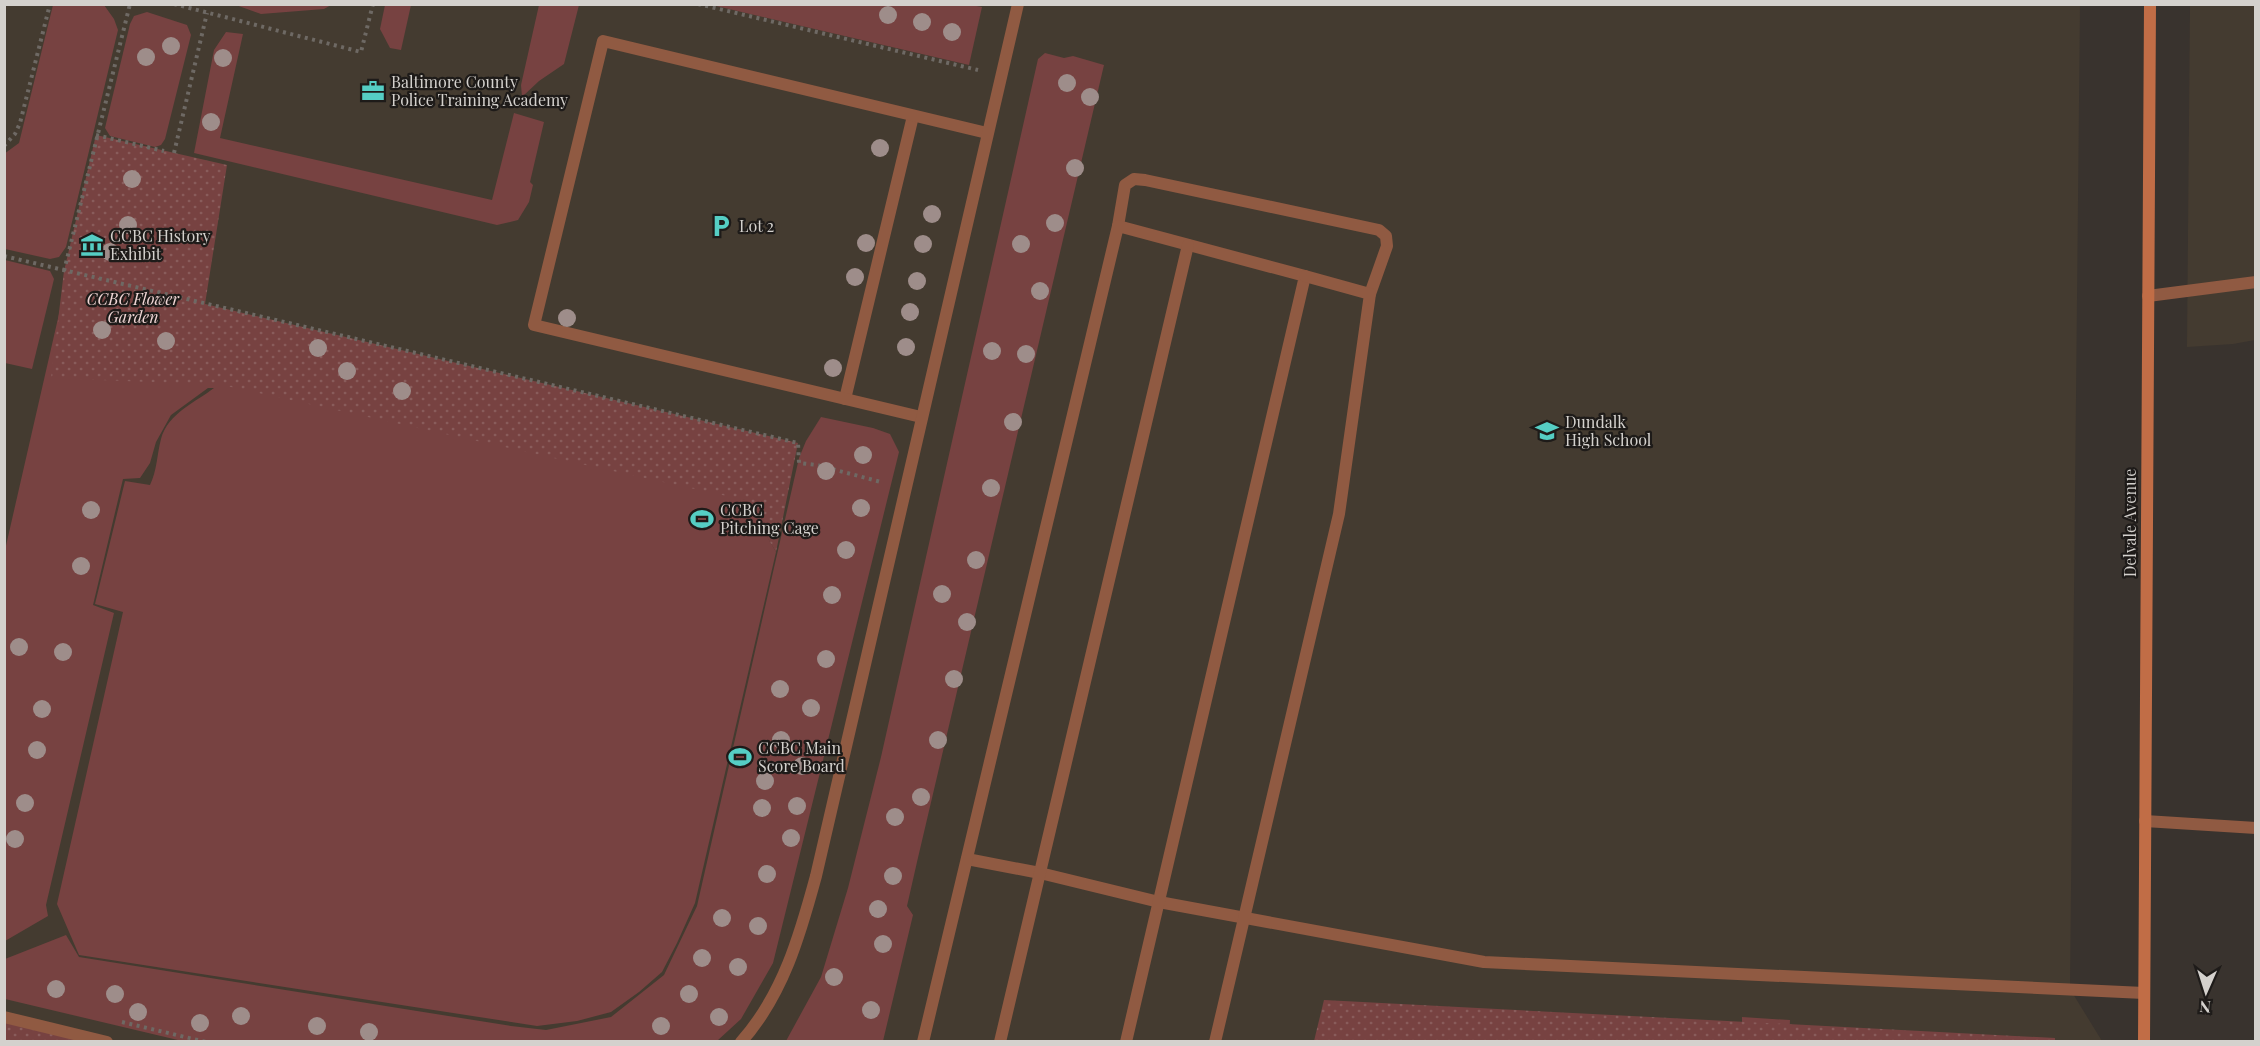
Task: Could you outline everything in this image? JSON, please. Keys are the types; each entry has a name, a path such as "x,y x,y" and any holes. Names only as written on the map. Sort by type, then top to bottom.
{"street":[{"path":"741,1041 752,1029 777,990 799,935 816,876 1018,4"},
{"name":"Delvale Avenue","path":"2144,1041 2150,4"},
{"path":"921,417 534,325 603,41 987,133"},
{"path":"845,399 913,116"},
{"path":"924,1041 1118,226 1125,185 1134,179 1379,230 1386,236 1387,246 1370,294 1339,514 1215,1041"},
{"path":"1118,226 1370,294"},
{"path":"1000,1041 1188,245"},
{"path":"1126,1041 1305,276"},
{"path":"2148,296 2256,282"},
{"path":"2145,821 2256,828"},
{"path":"967,859 1040,873 1159,902 1484,962 2144,993"},
{"path":"4,1017 107,1041"}],"path":[{"path":"4,146 15,134 20,123 50,4"},
{"path":"64,271 130,4"},
{"path":"174,4 361,52 373,4"},
{"path":"698,4 1000,75"},
{"path":"174,153 207,13"},
{"path":"96,135 164,151"},
{"path":"4,256 798,443 799,463 817,465 884,483"}],"shaded area":[{"path":"5,5 2080,5 2070,989 2102,1041 5,1042"},
{"path":"2190,5 2255,5 2255,340 2187,347"}],"green space":[{"path":"331,4 324,9 261,14 236,5"},
{"path":"53,5 104,5 114,19 118,30 66,247 59,257 50,259 5,249 4,154 19,143"},
{"path":"385,5 411,5 401,50 390,48 380,29"},
{"path":"539,5 579,5 564,64 539,81 522,97 521,85"},
{"path":"712,5 971,5 982,7 969,65"},
{"path":"147,12 187,25 191,35 165,139 161,145 155,147 110,136 105,128 130,24 134,16"},
{"path":"226,32 243,34 220,138 492,200 514,113 544,122 530,182 533,185 529,202 518,220 497,225 194,153 214,50"},
{"path":"1045,53 1064,58 1073,56 1104,65 907,906 913,915 883,1041 786,1041 821,977 848,888 881,757 1038,59"},
{"name":"CCBC Flower Garden","path":"96,135 227,165 205,304 798,443 776,552 745,500 222,385 51,378 64,271"},
{"path":"5,260 50,271 54,279 32,369 5,363"},
{"path":"67,279 746,500 776,552 695,903 662,972 639,992 611,1012 577,1021 537,1026 79,955 57,904 123,612 95,604 125,481 150,485 156,468 161,439 170,422 183,409 214,388 208,388 171,415 156,442 150,463 140,478 123,479 93,605 114,613 46,905 48,916 5,941 5,550"},
{"path":"821,417 890,434 899,452 773,963 741,1019 717,1041 182,1041 5,999 5,959 66,935 79,957 511,1026 546,1030 611,1017 664,975 697,906 799,458 806,441"},
{"path":"1324,1000 2055,1038 2055,1041 1314,1041"},
{"path":"5,1017 91,1041 5,1041"},
{"path":"1742,1017 1790,1020 1789,1041 1742,1041"}],"place":[{"name":"Baltimore County Police Training Academy","path":"373,91"},
{"name":"Lot 2","path":"721,226"},
{"name":"CCBC History Exhibit","path":"92,245"},
{"name":"Dundalk High School","path":"1547,431"},
{"name":"CCBC Pitching Cage","path":"702,519"},
{"name":"CCBC Main Score Board","path":"740,757"}]}
